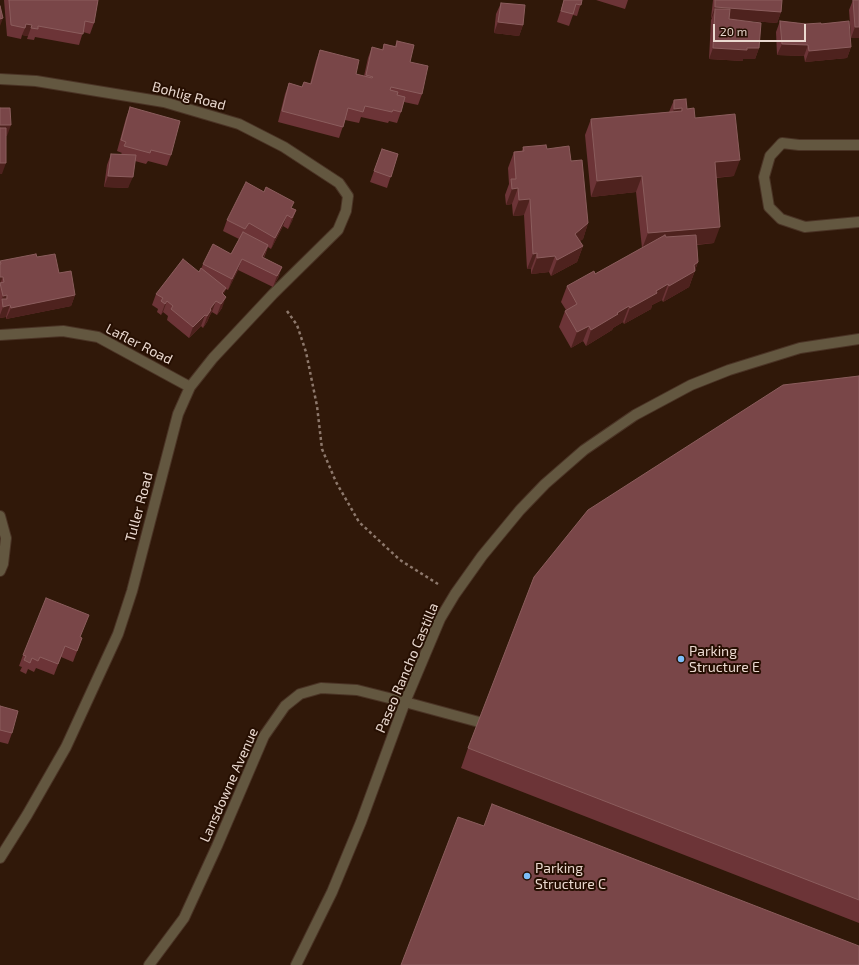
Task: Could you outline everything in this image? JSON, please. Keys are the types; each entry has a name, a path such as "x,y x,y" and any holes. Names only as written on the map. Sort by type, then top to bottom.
{"street":[{"name":"Bohlig Road","path":"0,79 36,81 164,102 239,124 284,147 339,183 348,196"},
{"path":"859,145 799,145 782,143 770,156 764,177 769,207 781,219 805,227 859,222"},
{"name":"Tuller Road","path":"0,858 27,815 66,747 118,634 132,592 178,414 190,387 213,358 273,294 338,230 346,211 348,196"},
{"name":"Lafler Road","path":"0,336 63,330 98,337 190,387"},
{"name":"Paseo Rancho Castilla","path":"296,965 332,892 361,822 405,702 440,619 455,594 482,556 520,510 545,484 584,450 635,415 691,385 729,370 800,348 859,339"},
{"path":"0,516 6,538 3,564 0,571"},
{"name":"Lansdowne Avenue","path":"150,965 184,918 217,846 264,736 285,706 300,694 322,688 357,690 479,722"}],"path":[{"path":"273,294 297,325 306,352 317,406 322,449 336,482 359,522 400,560 455,594"}],"building":[{"path":"9,0 98,0 94,23 85,21 83,34 38,26 38,29 31,28 32,25 26,24 25,28 11,25"},
{"path":"564,0 582,0 581,5 576,4 573,14 561,11"},
{"path":"715,0 782,0 781,12 715,7"},
{"path":"853,0 859,0 859,27 855,27"},
{"path":"501,3 525,5 523,25 498,22"},
{"path":"0,6 3,18 0,19"},
{"path":"715,9 730,9 729,19 761,23 759,48 747,48 747,50 713,48"},
{"path":"780,21 821,24 849,21 851,47 809,51 808,45 782,44"},
{"path":"397,41 414,45 410,62 428,66 422,94 391,87 390,90 398,92 397,95 405,97 401,112 393,110 392,112 365,106 363,112 348,108 343,127 282,111 289,83 302,87 304,82 311,84 320,50 359,60 356,74 372,78 373,77 366,75 372,47 383,50 384,44 396,47"},
{"path":"686,99 687,109 694,108 695,118 735,114 740,160 715,162 720,227 648,233 642,176 597,181 591,119 682,111 682,108 674,109 674,100"},
{"path":"130,107 180,121 171,155 151,150 150,153 124,146 126,142 121,140"},
{"path":"0,108 10,108 11,125 0,125"},
{"path":"0,128 6,128 6,163 0,163"},
{"path":"546,145 547,149 569,146 571,161 582,160 588,223 575,234 583,246 557,260 555,256 537,258 537,253 533,254 530,199 519,200 518,188 512,189 511,179 516,179 514,152 524,151 523,147"},
{"path":"382,149 398,154 391,177 374,171"},
{"path":"111,154 136,155 133,177 108,176"},
{"path":"246,182 264,192 266,187 294,202 291,208 296,210 292,218 287,215 275,238 249,223 245,229 227,220"},
{"path":"243,232 268,245 262,257 282,267 277,276 242,259 232,279 203,264 213,244 231,254"},
{"path":"665,235 666,237 696,235 698,262 694,265 695,271 669,286 668,284 656,291 657,293 630,308 629,306 591,330 589,326 577,332 565,311 577,304 567,286 594,271 595,274"},
{"path":"36,254 37,257 55,254 59,273 71,271 75,295 11,308 10,305 3,307 2,299 7,299 7,295 3,296 0,283 4,282 3,277 0,277 0,261"},
{"path":"183,259 199,272 201,268 226,288 222,293 226,297 221,304 216,301 207,316 205,315 193,327 171,309 173,306 167,301 165,304 161,301 163,298 156,294"},
{"name":"Parking Structure E","path":"859,376 859,900 468,748 534,577 588,510 783,385"},
{"path":"46,598 89,615 80,637 82,638 77,651 65,646 58,664 40,657 38,661 32,658 30,663 24,660 26,656 23,655"},
{"path":"0,706 18,711 12,733 0,730"},
{"name":"Parking Structure C","path":"492,804 859,946 859,965 401,965 458,817 484,826"}],"place":[{"name":"Parking Structure E","path":"681,659"},
{"name":"Parking Structure C","path":"527,876"}]}
